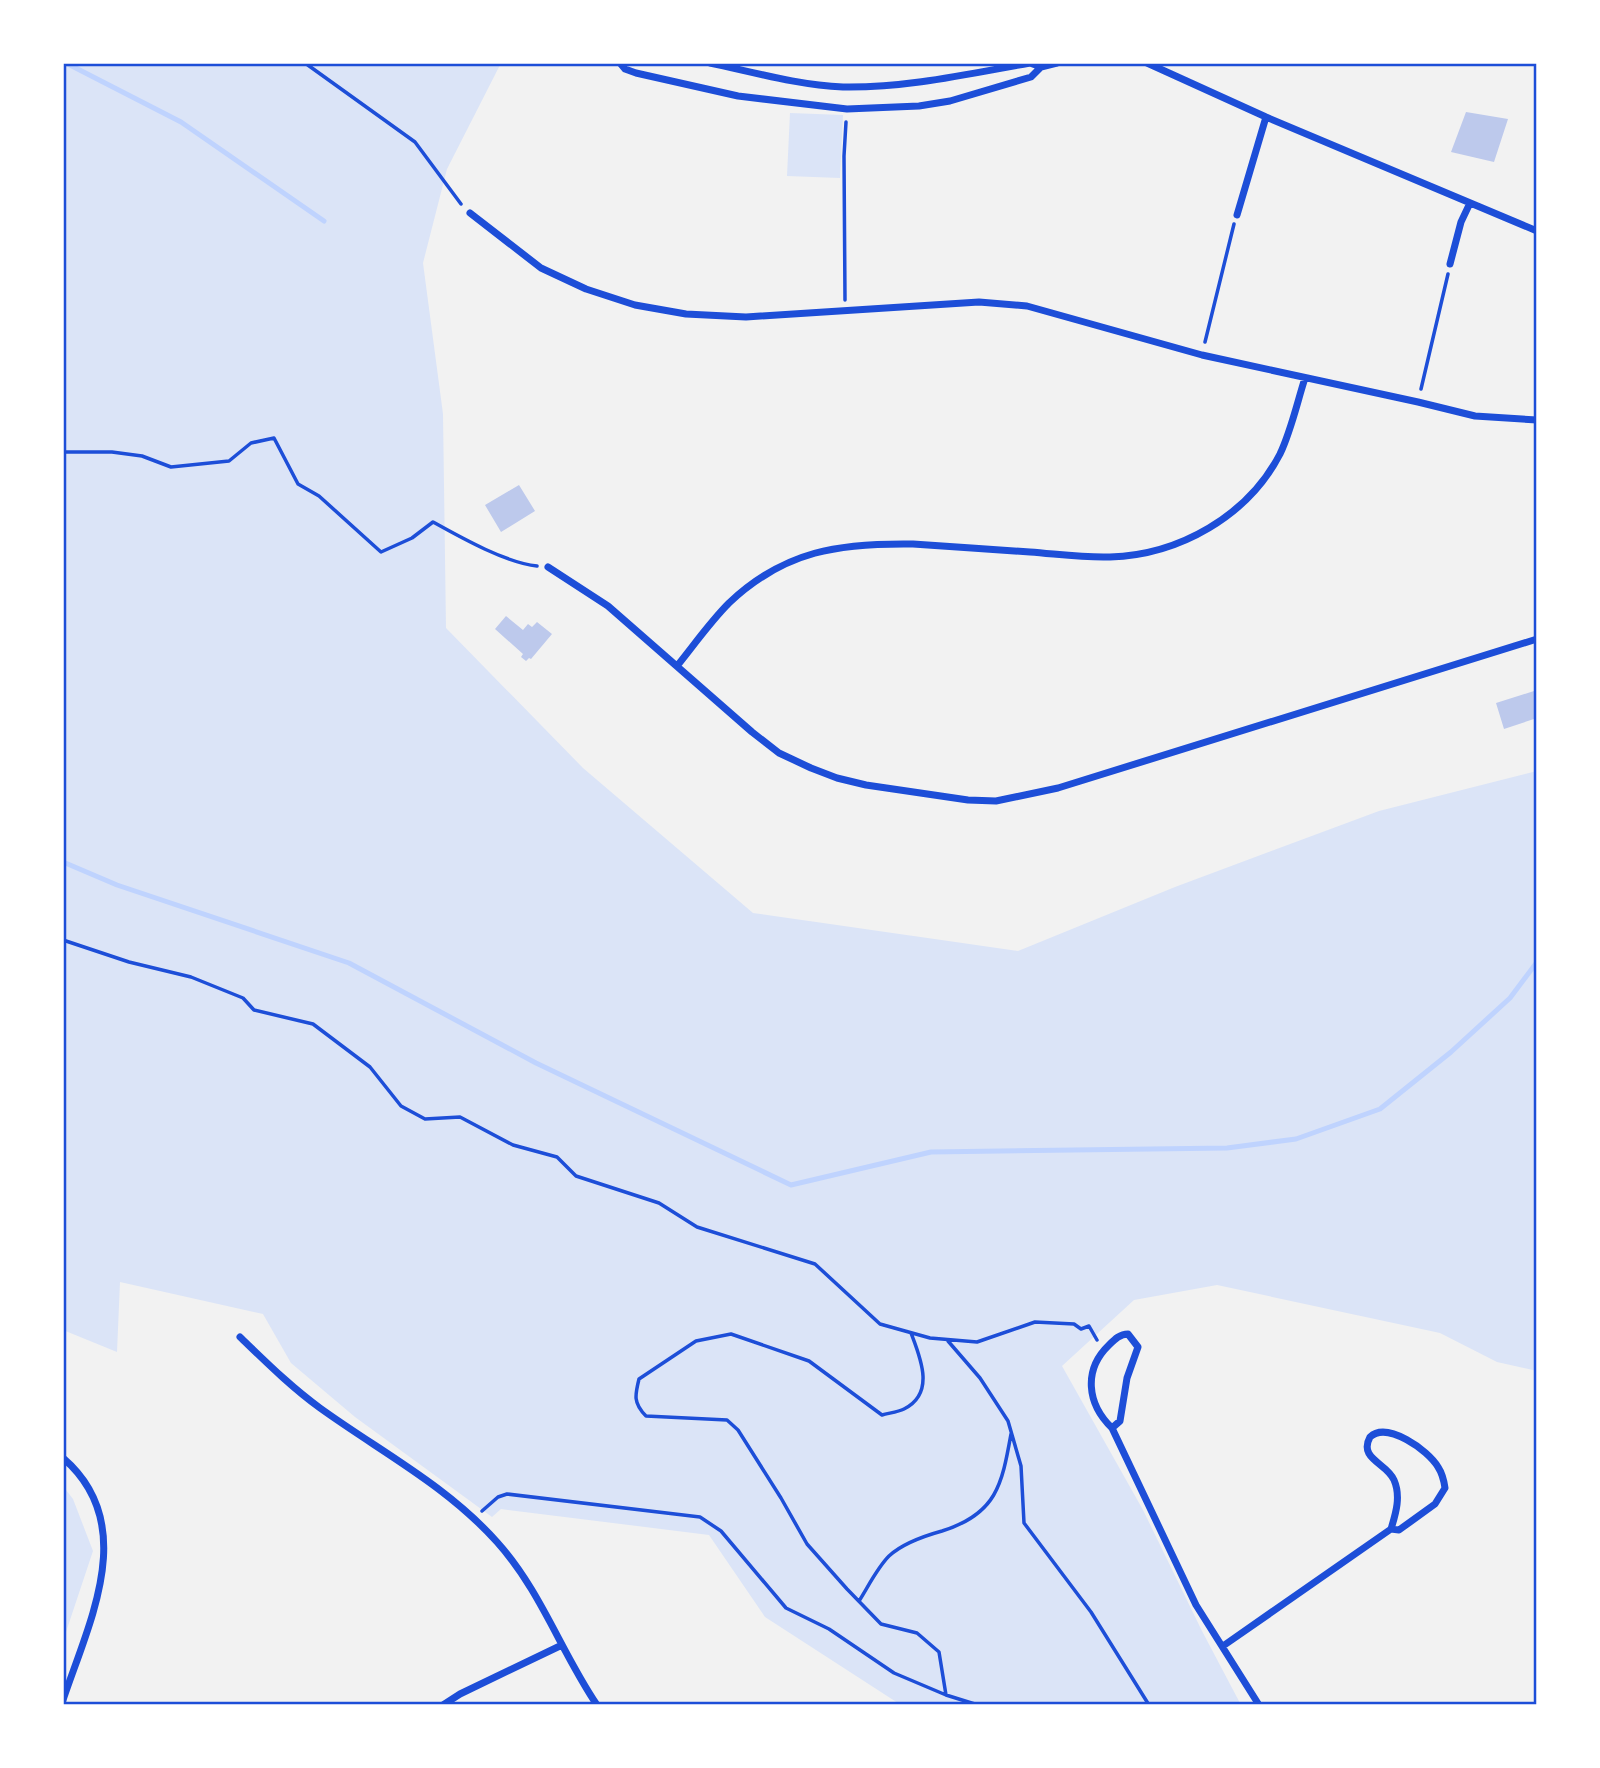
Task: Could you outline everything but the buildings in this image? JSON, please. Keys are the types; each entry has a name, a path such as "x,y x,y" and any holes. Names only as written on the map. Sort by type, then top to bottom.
{"street":[{"path":"620,63 625,69 636,74 737,96 847,109 919,106 950,101 1031,78 1041,67 1057,63"},
{"path":"710,63 844,87 934,81 1030,63 1041,67"},
{"path":"1147,63 1266,117 1537,231"},
{"path":"1237,215 1266,117"},
{"path":"1450,264 1461,222 1470,203"},
{"path":"470,213 541,268 586,289 635,305 686,314 746,317 979,302 1027,306 1202,355 1475,416 1537,420"},
{"path":"677,666 727,605 751,584 799,558 823,550 913,544 1110,557 1167,547 1196,536 1220,522 1244,502 1265,479 1280,453 1305,378"},
{"path":"548,567 608,606 752,732 779,752 836,778 968,800 996,801 1058,788 1537,639"},
{"path":"1112,1428 1120,1421 1127,1377 1138,1347 1128,1334 1121,1334 1103,1351 1090,1382 1095,1407 1101,1418 1112,1428 1196,1605 1259,1705"},
{"path":"240,1337 317,1406 425,1477 498,1543 545,1609 597,1705"},
{"path":"1223,1646 1391,1529 1398,1501 1395,1481 1366,1450 1370,1437 1381,1431 1403,1438 1430,1457 1438,1466 1445,1488 1435,1504 1399,1530 1391,1529"},
{"path":"63,1458 94,1498 104,1543 100,1590 63,1699"},
{"path":"443,1705 562,1644"}],"path":[{"path":"305,63 415,142 470,213"},
{"path":"845,312 844,156 847,109"},
{"path":"1202,355 1237,215"},
{"path":"1418,402 1450,264"},
{"path":"63,452 112,452 171,467 229,461 251,443 274,438 298,484 319,496 381,552 412,538 433,522 491,551 530,565 548,567"},
{"path":"63,940 129,962 191,977 243,998 254,1010 313,1024 370,1067 401,1106 425,1119 460,1116 513,1145 557,1157 576,1177 659,1203 697,1227 815,1264 880,1324 930,1338 977,1342 1035,1322 1059,1322 1074,1324 1081,1329 1089,1326 1103,1351"},
{"path":"911,1333 924,1366 920,1394 906,1408 882,1415 809,1361 731,1334 696,1341 639,1379 635,1397 637,1407 646,1416 727,1420 738,1430 807,1544 881,1624 917,1633 939,1652 946,1695"},
{"path":"946,1340 980,1377 1008,1421 1021,1466 1024,1523 1091,1612 1149,1705"},
{"path":"859,1601 889,1557 919,1538 957,1526 988,1506 1003,1476 1011,1433"},
{"path":"474,1519 498,1497 507,1494 700,1517 721,1531 786,1608 829,1629 894,1673 978,1705"}],"shaded area":[{"path":"63,63 501,63 447,169 423,263 443,414 446,628 583,768 753,913 1018,951 1175,887 1379,811 1537,771 1537,1371 1497,1362 1440,1333 1217,1285 1134,1300 1062,1366 1143,1510 1241,1705 901,1705 765,1617 709,1535 501,1509 492,1517 355,1417 291,1363 263,1314 120,1282 117,1352 63,1330"},
{"path":"790,113 843,115 840,178 787,176"},
{"path":"63,1486 73,1499 93,1551 63,1641"}],"waterway":[{"path":"66,63 181,122 324,221"},
{"path":"63,862 117,885 349,963 536,1063 791,1185 931,1152 1227,1148 1296,1139 1380,1109 1451,1052 1510,998 1537,962"}]}
